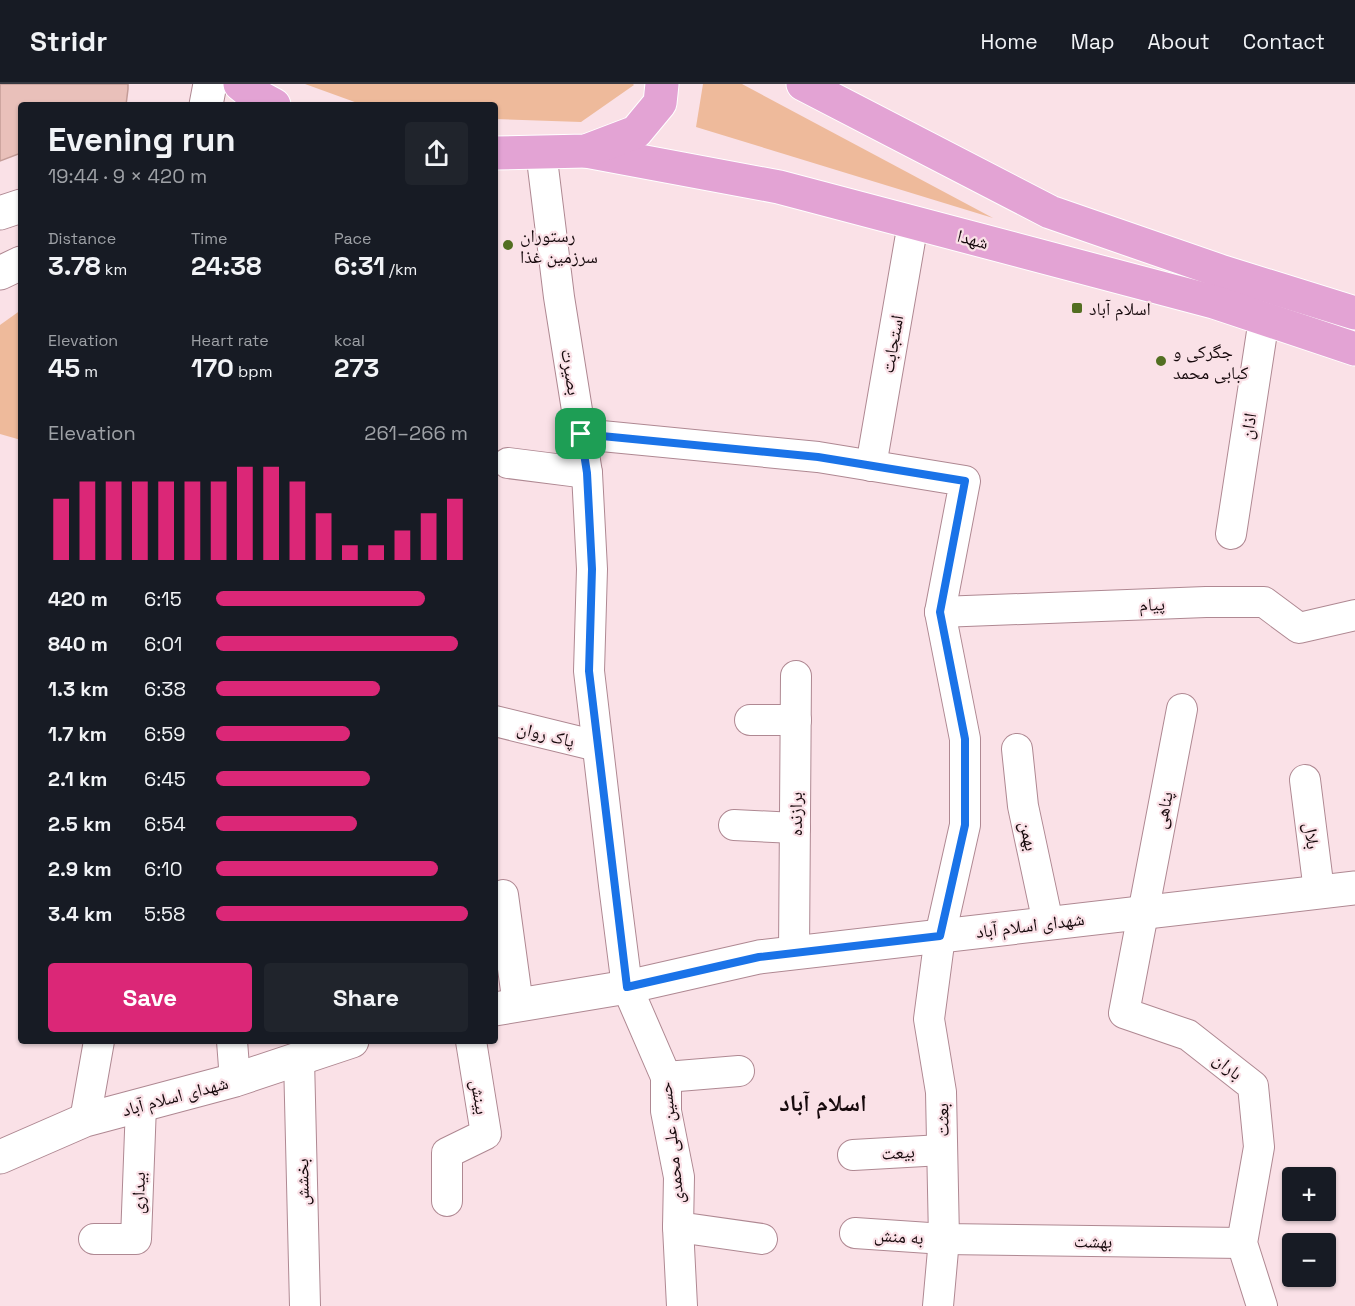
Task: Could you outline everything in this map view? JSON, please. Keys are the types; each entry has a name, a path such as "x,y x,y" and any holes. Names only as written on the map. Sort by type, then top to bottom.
{"main road":[{"path":"240,84 268,102"},
{"path":"498,153 586,151 636,132 660,103 662,84"},
{"path":"803,84 1050,212 1222,272 1355,313"},
{"name":"شهدا","path":"586,151 779,187 1214,302 1355,349"}],"street":[{"path":"207,102 210,84"},
{"name":"بصیرت","path":"541,151 559,297 587,473 592,569 589,671 627,987"},
{"path":"0,213 18,207"},
{"name":"استجابت","path":"871,466 913,223"},
{"path":"0,273 18,264"},
{"name":"اذان","path":"1231,534 1264,319"},
{"path":"581,434 818,457 965,481 940,612"},
{"path":"508,463 587,473"},
{"name":"پیام","path":"940,612 1264,602 1299,628 1355,615"},
{"name":"بعثت","path":"939,1306 944,1239 941,1092 929,1019 940,936 965,825 965,739 940,612"},
{"name":"برازنده","path":"794,953 796,676"},
{"name":"پناهی","path":"1143,912 1182,709"},
{"path":"750,720 796,720"},
{"name":"پاک روان","path":"498,722 597,746"},
{"name":"بهمن","path":"1017,749 1023,806 1048,923"},
{"name":"بلال","path":"1305,780 1319,891"},
{"path":"734,825 795,828"},
{"name":"شهدای اسلام آباد","path":"506,1007 627,987 759,957 1355,888"},
{"path":"503,895 506,1007"},
{"name":"باران","path":"1143,912 1124,1013 1188,1035 1252,1086 1259,1147 1242,1244 1262,1306"},
{"name":"حسین علی محمدی","path":"627,987 666,1077 666,1112 679,1177 678,1227 682,1306"},
{"path":"85,1120 98,1044"},
{"path":"232,1044 235,1080"},
{"name":"شهدای اسلام آباد","path":"0,1157 85,1120 235,1080 343,1044"},
{"name":"بینش","path":"447,1201 447,1153 486,1134 471,1044"},
{"name":"بخشش","path":"299,1059 305,1306"},
{"path":"666,1077 739,1071"},
{"name":"بیداری","path":"94,1239 136,1239 141,1105"},
{"name":"بیعت","path":"853,1155 942,1150"},
{"path":"678,1227 762,1239"},
{"name":"به منش","path":"855,1233 944,1239"},
{"name":"بهشت","path":"944,1239 1242,1244"}],"shaded area":[{"path":"305,84 634,85 581,122 498,119 498,102 355,102"},
{"path":"703,84 742,84 993,218 696,127"},
{"path":"18,312 18,439 0,434 0,325"}],"building":[{"path":"0,84 128,84 126,102 18,102 18,154 0,161"}],"place":[{"name":"رستوران سرزمین غذا","path":"508,245"},
{"name":"اسلام آباد","path":"1077,308"},
{"name":"جگرکی و کبابی محمد","path":"1161,361"}],"district":[{"name":"اسلام آباد","path":"823,1102"}],"route":[{"path":"581,434 818,457 965,481 940,612 965,739 965,825 940,936 759,957 627,987 589,671 592,569 587,473 581,434"}]}
